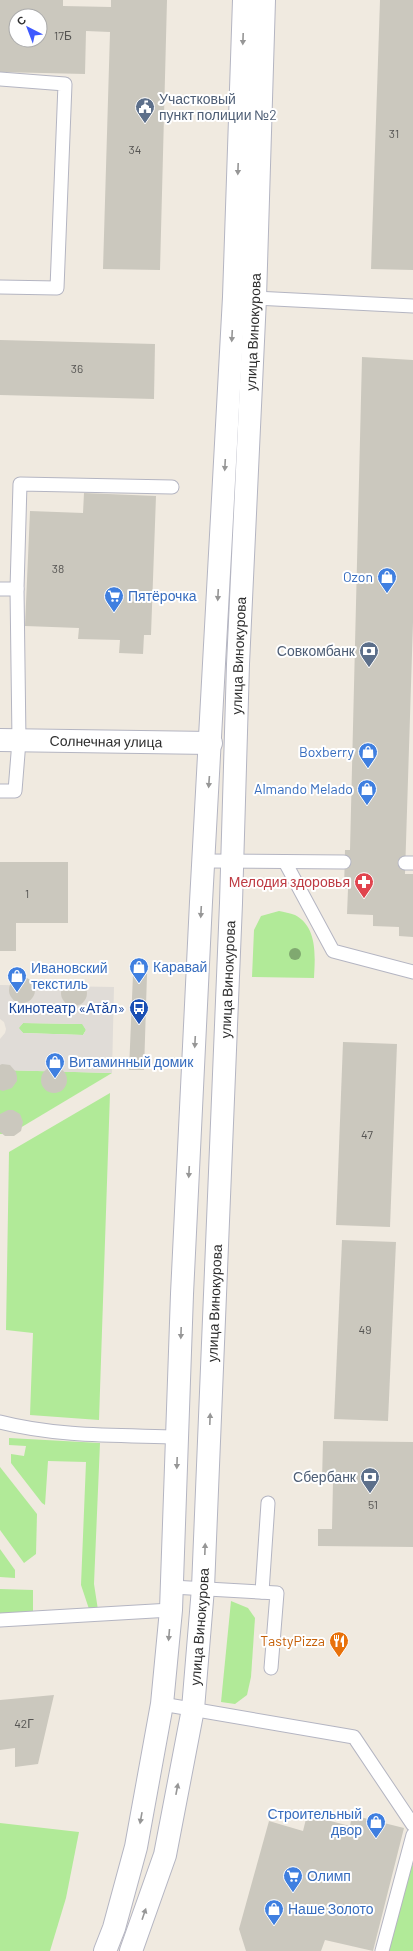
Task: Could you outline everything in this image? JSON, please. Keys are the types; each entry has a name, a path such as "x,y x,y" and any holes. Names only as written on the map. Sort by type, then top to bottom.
{"main road":[{"name":"улица Винокурова","path":"131,1951 165,1854 193,1709 203,1588 236,745 245,297 244,0"},
{"name":"улица Винокурова","path":"105,1951 114,1928 136,1847 162,1704 171,1610 182,1294 204,861 211,743 245,297 264,0"},
{"name":"Солнечная улица","path":"10,740 211,743 236,745"}],"lane":[{"path":"0,78 65,84 57,288 0,287"},
{"path":"245,297 413,306"},
{"path":"0,791 15,791 10,740 20,484 172,487"},
{"path":"0,589 17,589"},
{"path":"204,861 344,862"},
{"path":"285,862 333,951 413,972"},
{"path":"0,1422 29,1430 106,1435 178,1437"},
{"path":"262,1592 268,1503"},
{"path":"172,1587 277,1593 271,1668"},
{"path":"0,1620 171,1610"},
{"path":"162,1704 354,1737 413,1825"},
{"path":"382,1951 413,1835"}],"green space":[{"path":"279,911 295,915 308,927 314,943 314,978 252,977 254,930 261,916"},
{"path":"23,1023 83,1024 86,1030 83,1035 23,1033 18,1028"},
{"path":"0,1070 112,1073 10,1134 0,1134"},
{"path":"110,1093 99,1420 30,1415 33,1333 6,1330 9,1152"},
{"path":"9,1438 100,1443 94,1584 98,1610 89,1609 81,1585 86,1462 48,1461 45,1505 11,1463 11,1454 24,1456 26,1446 9,1445"},
{"path":"0,1467 37,1514 36,1554 24,1563 0,1530"},
{"path":"0,1549 15,1570 15,1578 0,1577"},
{"path":"0,1589 33,1590 33,1613 0,1613"},
{"path":"231,1601 248,1608 255,1618 251,1677 247,1695 235,1704 221,1702"},
{"path":"0,1823 79,1832 66,1898 50,1951 0,1951"},
{"path":"413,1865 413,1951 389,1951 410,1867"}],"shaded area":[{"path":"0,985 114,987 112,1073 0,1070 0,1039 5,1033 6,1029 4,1022 0,1019","holes":["23,1023 82,1024 86,1030 83,1035 23,1033 19,1028"]}],"building":[{"path":"0,0 63,0 63,6 111,7 111,0 167,0 160,270 103,269 110,32 86,31 85,74 0,72"},
{"path":"380,0 413,0 413,270 371,269"},
{"path":"0,340 155,344 154,399 0,395"},
{"path":"362,357 413,360 413,622 405,874 413,874 413,937 399,936 399,927 373,926 373,915 347,914 348,889 344,889 345,850 350,850"},
{"path":"84,493 156,496 151,635 144,635 143,654 119,653 120,640 78,639 79,628 25,626 30,511 83,513"},
{"path":"0,862 68,862 68,923 16,923 16,951 0,951"},
{"path":"133,974 147,974 144,1070 129,1070"},
{"path":"22,977 31,981 35,990 31,999 22,1003 13,999 9,990 13,981"},
{"path":"74,980 83,984 87,993 83,1002 74,1006 65,1002 61,993 65,984"},
{"path":"343,1042 397,1044 390,1227 336,1225"},
{"path":"0,1065 10,1065 16,1072 17,1077 17,1081 12,1088 3,1091 0,1090"},
{"path":"54,1067 63,1071 67,1080 63,1089 54,1093 45,1089 41,1080 45,1071"},
{"path":"8,1110 13,1110 20,1114 23,1122 21,1131 14,1136 5,1136 0,1132 0,1114"},
{"path":"342,1240 396,1242 388,1421 334,1419"},
{"path":"323,1441 413,1442 413,1547 318,1546 318,1529 332,1529 333,1481 322,1481"},
{"path":"54,1695 38,1764 15,1767 15,1748 0,1750 0,1700"},
{"path":"307,1815 350,1826 352,1815 404,1828 373,1951 325,1940 321,1951 246,1951 239,1929 269,1821 303,1831"}],"place":[{"name":"Участковый пункт полиции №2","path":"145,124"},
{"name":"Ozon","path":"387,594"},
{"name":"Пятёрочка","path":"114,613"},
{"name":"Совкомбанк","path":"369,668"},
{"name":"Boxberry","path":"368,769"},
{"name":"Almando Melado","path":"367,806"},
{"name":"Мелодия здоровья","path":"364,899"},
{"name":"Каравай","path":"139,984"},
{"name":"Ивановский текстиль","path":"17,993"},
{"name":"Кинотеатр «Атӑл»","path":"139,1025"},
{"name":"Витаминный домик","path":"55,1079"},
{"name":"Сбербанк","path":"370,1494"},
{"name":"TastyPizza","path":"339,1658"},
{"name":"Строительный двор","path":"376,1839"},
{"name":"Олимп","path":"293,1893"},
{"name":"Наше Золото","path":"274,1926"}]}
